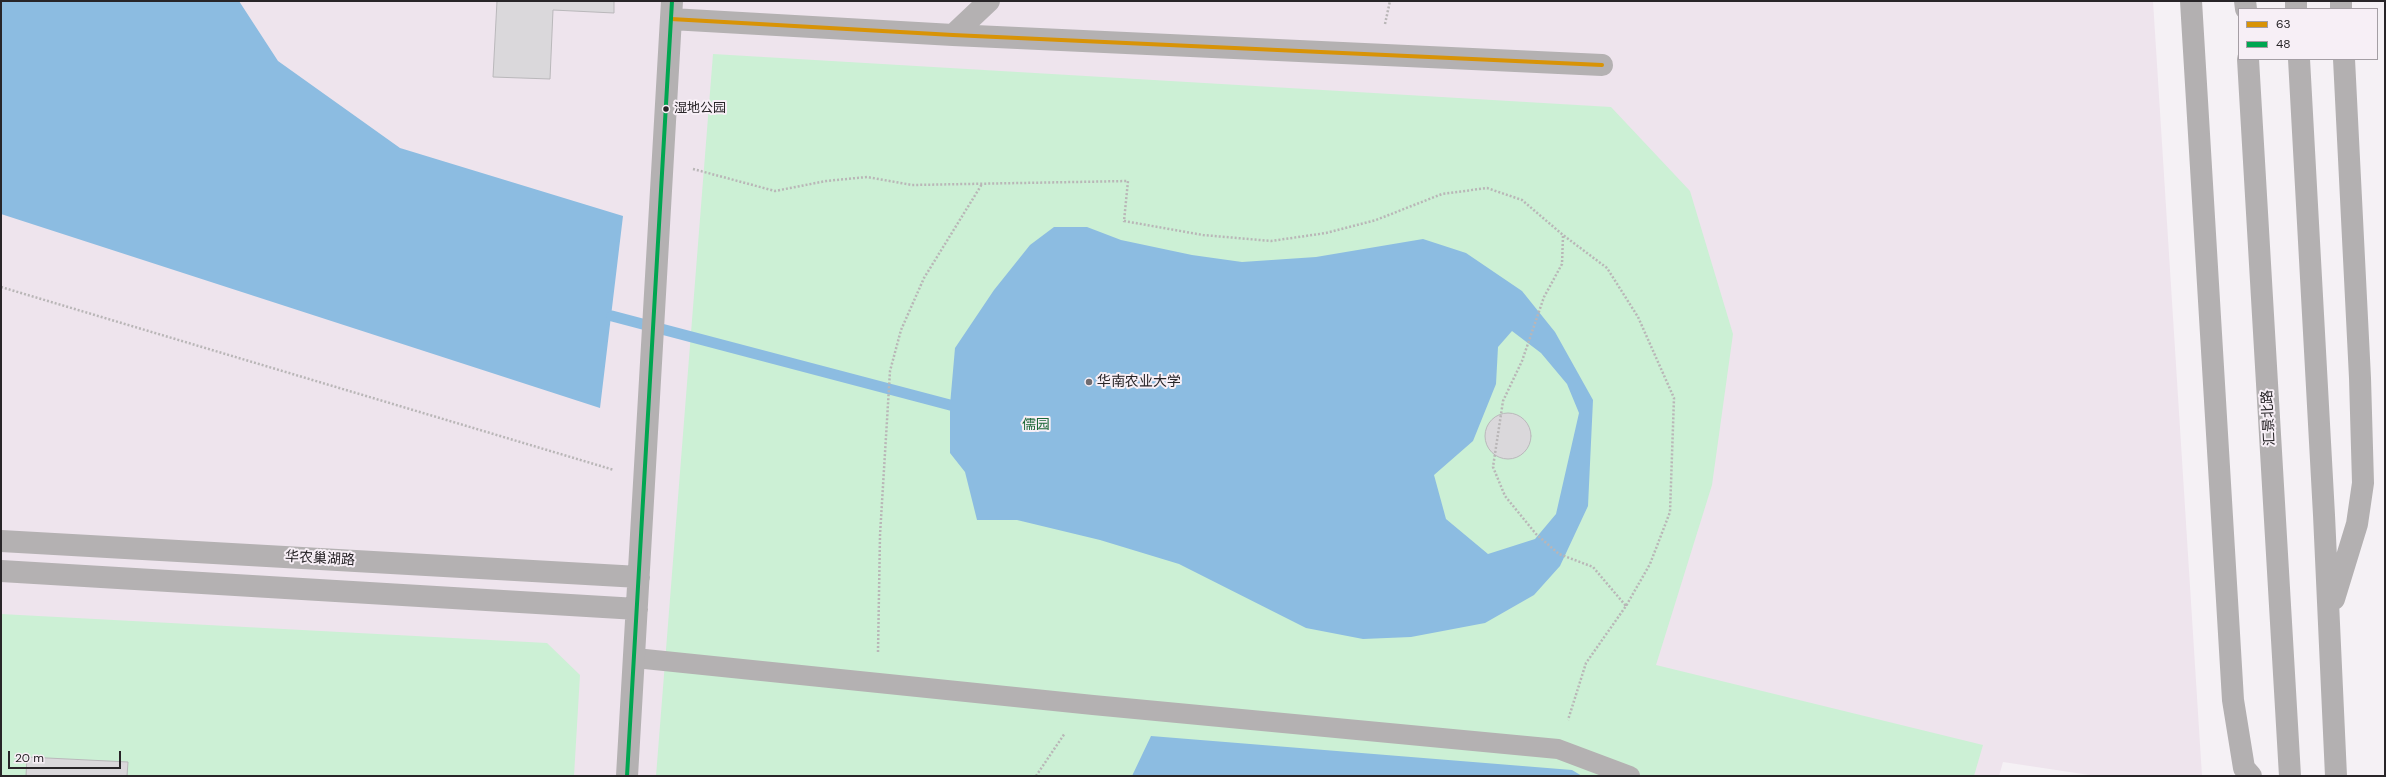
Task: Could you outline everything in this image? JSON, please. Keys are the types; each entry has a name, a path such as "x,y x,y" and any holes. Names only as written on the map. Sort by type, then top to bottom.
{"street":[{"path":"953,35 989,1"},
{"path":"2191,1 2233,700 2244,768 2251,776"},
{"path":"627,776 672,10 953,35 1602,65"},
{"name":"汇景北路","path":"2248,60 2290,776"},
{"path":"2298,60 2329,616 2336,776"},
{"path":"2329,616 2357,524 2362,483 2360,378 2344,60"},
{"name":"华农巢湖路","path":"1,541 639,577"},
{"path":"1,571 637,609"}],"lane":[{"path":"635,658 1093,705 1558,749 1630,776"}],"path":[{"path":"662,175 704,171 775,191 826,181 867,177 912,185 1128,180 1124,220 1203,234 1271,241 1326,233 1376,220 1442,194 1487,188 1522,200 1563,235 1608,268 1638,317 1674,398 1670,512 1650,564 1626,606 1586,663 1558,749"},
{"path":"880,683 877,639 880,535 890,371 901,330 924,278 983,184"},
{"path":"1563,235 1562,264 1544,297 1522,361 1503,401 1493,467 1505,496 1536,534 1558,554 1593,567 1626,606"},
{"path":"1,287 644,479"},
{"path":"1036,776 1070,726 1093,705"}],"shaded area":[{"name":"华南农业大学","path":"1,1 2153,1 2202,776 2096,776 2003,762 1999,776 1,776"}],"green space":[{"name":"儒园","path":"713,54 1611,107 1690,191 1733,334 1712,485 1656,665 1983,745 1974,776 656,776"},
{"path":"1,614 547,643 580,675 574,776 1,776"}],"water":[{"path":"1,1 239,1 278,61 400,148 623,216 600,408 1,214"},
{"path":"1054,227 1087,227 1121,240 1192,255 1242,262 1316,257 1423,239 1466,253 1522,291 1555,332 1593,400 1588,506 1560,566 1534,595 1485,623 1411,637 1363,639 1306,628 1179,564 1100,540 1017,520 977,520 965,472 950,453 950,405 955,348 994,290 1030,245","holes":["1512,331 1541,353 1567,384 1579,413 1556,514 1535,539 1488,554 1446,519 1434,475 1473,441 1496,384 1498,347"]},
{"path":"1151,736 1572,770 1582,776 1132,776"}],"building":[{"path":"497,1 614,1 614,13 553,10 550,79 493,77"},
{"path":"1508,413 1521,417 1527,423 1531,436 1527,449 1521,455 1508,459 1495,455 1489,449 1485,436 1489,423 1495,417"},
{"path":"27,757 128,762 127,776 26,776"}],"waterway":[{"path":"612,316 950,405"}],"transit line":[{"name":"48","path":"627,776 672,1"},
{"name":"63","path":"671,19 953,35 1602,65"}],"place":[{"name":"湿地公园","path":"666,109"},
{"name":"华南农业大学","path":"1089,382"}]}
